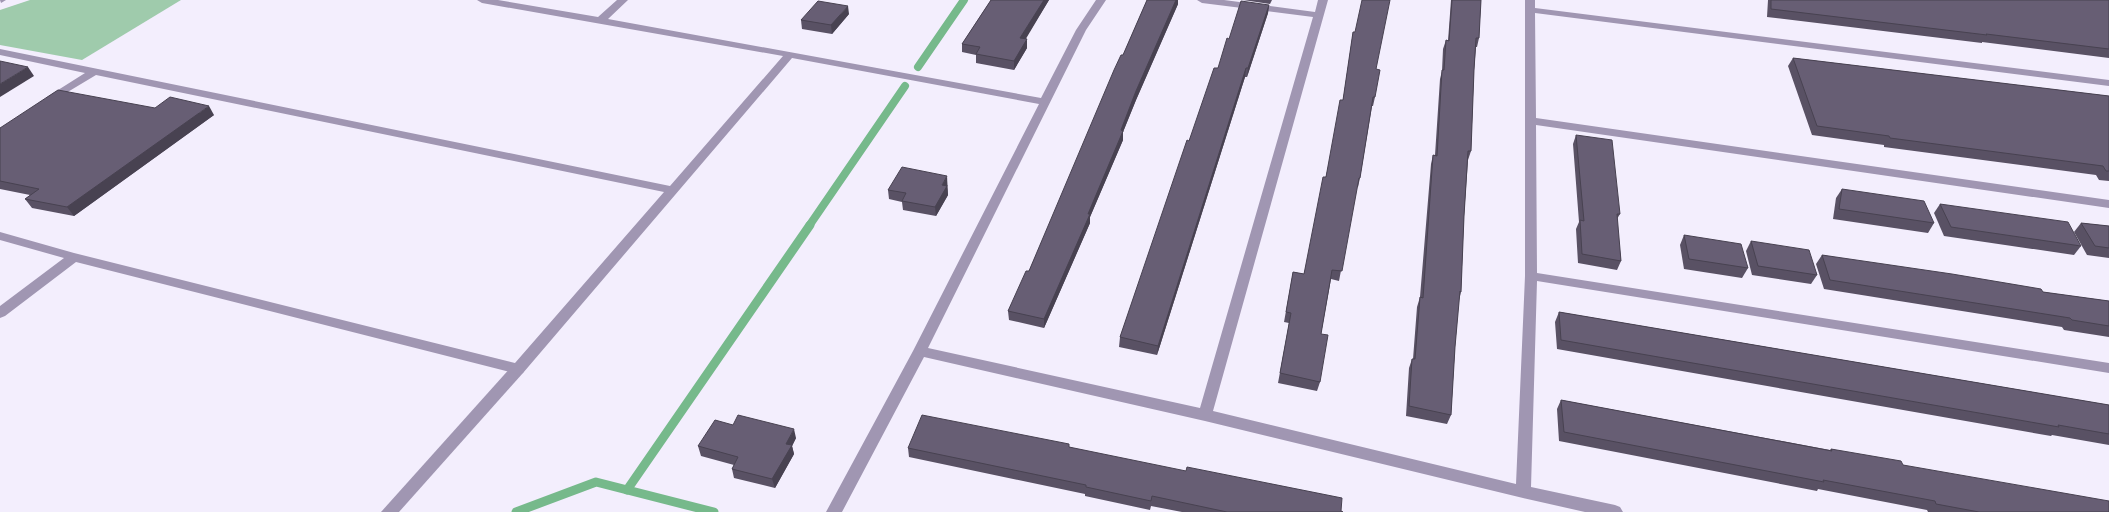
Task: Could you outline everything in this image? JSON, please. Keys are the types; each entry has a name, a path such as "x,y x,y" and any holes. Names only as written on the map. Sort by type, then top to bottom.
{"street":[{"path":"482,0 790,54 1045,102"},
{"path":"601,20 623,0"},
{"path":"834,512 920,351 1081,30 1101,0"},
{"path":"1202,0 1318,15"},
{"path":"1205,415 1323,0"},
{"path":"1523,492 1531,276 1530,5 2109,83"},
{"path":"0,52 673,190"},
{"path":"388,512 518,369 790,54"},
{"path":"40,106 95,71"},
{"path":"1530,121 2109,204"},
{"path":"0,236 74,257 518,369"},
{"path":"0,313 74,257"},
{"path":"1531,276 2109,368"},
{"path":"920,351 1205,415 1523,492 1615,512"}],"green space":[{"path":"30,0 181,0 82,60 0,45 0,10"}],"building":[{"path":"991,0 1044,0 1020,38 1027,39 1014,61 976,54 980,47 962,44"},
{"path":"1147,0 1176,0 1136,91 1121,130 1123,131 1088,214 1090,214 1044,319 1008,311 1026,271 1029,271 1114,70 1121,55 1123,55"},
{"path":"1362,0 1390,0 1376,69 1380,70 1375,97 1373,97 1342,271 1332,270 1321,334 1328,335 1320,382 1280,373 1291,313 1286,312 1293,272 1304,274 1323,177 1326,177 1340,100 1343,100 1353,32 1355,32"},
{"path":"1452,0 1481,0 1479,38 1476,38 1471,151 1468,151 1461,292 1455,347 1451,415 1409,406 1412,359 1415,359 1420,297 1423,298 1433,155 1437,156 1442,70 1444,70 1446,40 1449,41"},
{"path":"1771,0 2109,0 2109,49 1771,9"},
{"path":"818,1 848,6 831,25 801,20"},
{"path":"1241,1 1269,5 1248,68 1246,68 1158,346 1120,337 1187,140 1189,141 1214,68 1218,68"},
{"path":"1793,58 2109,96 2109,171 2106,171 2103,166 1890,138 1889,136 1817,126"},
{"path":"0,61 28,67 0,84"},
{"path":"58,90 155,108 170,97 209,106 67,207 25,199 39,189 0,181 0,128"},
{"path":"1576,135 1612,140 1620,214 1617,214 1621,261 1582,254 1580,220 1584,221"},
{"path":"902,167 947,176 942,185 947,186 935,207 902,201 906,193 888,190"},
{"path":"1842,189 1924,201 1934,223 1839,209"},
{"path":"1940,204 2068,222 2081,246 1951,227"},
{"path":"2081,223 2109,226 2109,248 2095,246"},
{"path":"1684,235 1741,244 1748,268 1689,259"},
{"path":"1751,241 1809,250 1817,275 1758,266"},
{"path":"1822,255 1952,274 2041,289 2043,292 2109,301 2109,326 2072,320 2070,318 1830,280"},
{"path":"1559,312 2109,405 2109,434 2058,425 2059,427 1561,340"},
{"path":"1561,400 1832,451 1831,449 1901,461 1903,465 2109,501 2109,512 1979,512 1936,504 1935,501 1823,480 1824,482 1564,432"},
{"path":"738,415 794,429 786,444 792,445 772,479 732,469 738,457 698,446 715,420 733,425"},
{"path":"922,415 1069,444 1069,447 1186,471 1187,467 1342,498 1341,511 1343,512 1227,512 1152,496 1151,501 1086,487 1086,485 908,448"}],"waterway":[{"path":"918,67 964,0"},
{"path":"809,226 905,86"},
{"path":"627,490 810,225"},
{"path":"516,512 596,482 627,490"},
{"path":"627,490 714,512"}]}
